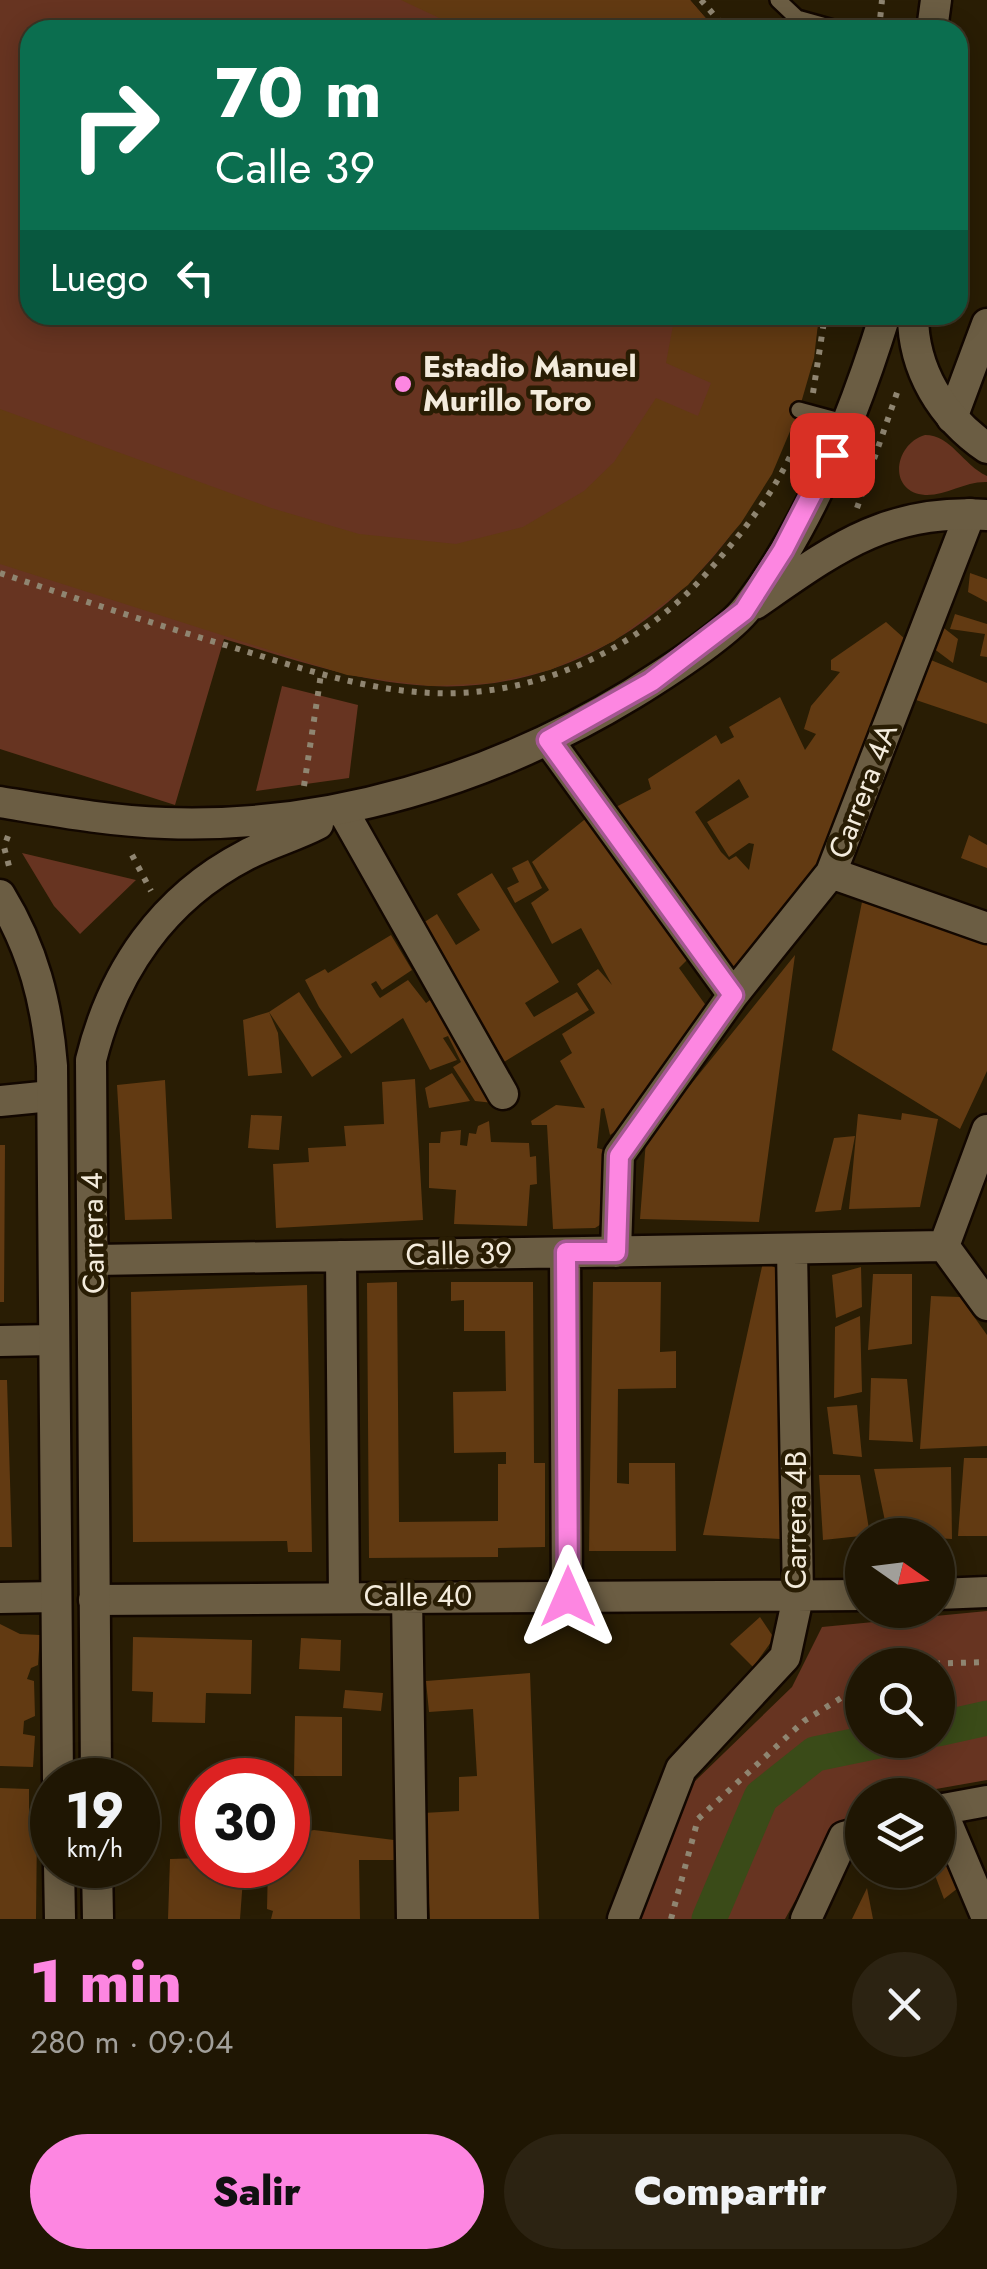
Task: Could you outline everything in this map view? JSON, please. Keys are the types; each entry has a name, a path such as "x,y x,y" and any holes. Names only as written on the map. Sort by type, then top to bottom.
{"street":[{"path":"952,418 987,324"},
{"name":"Carrera 4","path":"96,1758 91,1060 100,1023 128,962 169,910 206,878 249,853 343,811 447,779 548,740 651,682 744,611 783,550 847,423 881,325"},
{"path":"913,325 913,346 929,384 952,418 987,448"},
{"path":"744,611 845,541 927,518 978,515"},
{"name":"Carrera 4A","path":"616,1252 619,1156 733,995 831,873 978,515"},
{"path":"548,740 733,995"},
{"name":"Carrera 4","path":"0,802 106,820 166,823 265,821 343,811"},
{"path":"343,811 503,1094"},
{"path":"831,873 987,928"},
{"name":"Carrera 4","path":"8,886 48,1021 58,1758"},
{"path":"0,1102 51,1096"},
{"path":"987,1130 944,1246 987,1305"},
{"name":"Calle 39","path":"95,1260 944,1246"},
{"name":"Carrera 4B","path":"623,1919 681,1769 785,1657 798,1597 792,1249"},
{"path":"566,1252 568,1597"},
{"path":"342,1256 344,1596"},
{"path":"0,1341 53,1340"},
{"path":"955,1593 987,1592"},
{"path":"407,1596 412,1919"},
{"name":"Calle 40","path":"94,1600 845,1596"},
{"path":"0,1598 56,1597"},
{"path":"955,1806 987,1801"},
{"path":"955,1844 987,1918"},
{"path":"806,1919 845,1849"},
{"path":"59,1888 60,1919"},
{"path":"97,1888 98,1919"}],"lane":[{"path":"778,0 804,20"},
{"path":"804,411 847,423"}],"path":[{"path":"700,0 718,20"},
{"path":"0,573 321,674 432,693 493,690 552,675 618,647 693,590 748,526 780,478 804,411 824,325"},
{"path":"845,541 913,346"},
{"path":"303,789 321,674"},
{"path":"8,886 6,838 15,829"},
{"path":"129,854 138,858 148,888 169,910"},
{"path":"955,1663 987,1662"},
{"path":"672,1919 698,1819 804,1721 845,1696"}],"shaded area":[{"name":"Estadio Manuel Murillo Toro","path":"0,0 690,0 707,20 20,20 20,325 817,325 804,387 778,456 741,520 695,577 640,624 577,660 507,681 431,686 326,669 224,639 175,805 0,749"},
{"path":"925,435 950,445 987,476 987,482 933,495 913,492 905,486 900,477 901,457 915,440"},
{"path":"282,686 358,705 349,778 256,791"},
{"path":"22,853 136,880 80,934 54,906"},
{"path":"987,1611 987,1780 955,1786 955,1778 845,1778 845,1822 836,1827 785,1919 639,1919 692,1784 792,1687 822,1627 955,1628 955,1614"}],"building":[{"path":"401,0 690,0 707,20 444,20"},
{"path":"673,325 818,325 814,358 799,410 772,474 741,523 688,585 614,641 550,670 491,683 431,686 347,675 0,564 0,409 271,508 359,534 456,544 523,527 584,491 614,462 656,398 698,416 711,383 666,363"},
{"path":"970,573 987,579 987,602 968,592"},
{"path":"955,614 987,624 987,657 980,656 985,634 950,629"},
{"path":"886,622 915,648 821,858 732,973 610,810 651,789 648,779 716,735 721,744 734,737 729,727 780,697 805,750 816,734 804,729 811,706 840,672 831,670 831,660","holes":["739,779 749,797 707,822 729,857 749,843 754,844 749,870 736,856 729,860 721,852 695,812"]},
{"path":"940,625 958,639 953,663 933,648"},
{"path":"926,658 987,683 987,724 916,700"},
{"path":"589,816 690,949 688,959 679,968 707,1007 619,1129 610,1135 604,1108 601,1109 597,1148 609,1151 603,1223 595,1228 553,1229 547,1125 532,1125 531,1121 556,1105 585,1108 560,1061 572,1053 562,1034 595,1013 577,984 598,969 612,985 581,928 552,944 531,903 549,890 532,862"},
{"path":"969,835 987,845 987,868 961,858"},
{"path":"528,860 542,888 515,903 507,888 519,882 512,868"},
{"path":"492,873 559,982 525,1003 534,1017 577,992 589,1010 504,1062 488,1033 479,1031 415,928 437,914 456,945 480,930 457,894"},
{"path":"862,902 987,944 987,1071 960,1129 832,1050"},
{"path":"391,935 412,970 382,990 376,981 371,984 377,994 380,998 408,980 426,1003 433,998 503,1104 475,1101 453,1067 461,1062 448,1036 443,1038 457,1060 430,1070 403,1018 351,1054 319,1007 305,980 325,969 328,973"},
{"path":"795,955 759,1222 640,1219 646,1140"},
{"path":"299,992 342,1057 312,1077 269,1012"},
{"path":"269,1012 278,1033 282,1073 248,1076 243,1020"},
{"path":"452,1073 470,1101 429,1108 425,1088"},
{"path":"415,1079 423,1220 276,1228 273,1164 309,1162 308,1148 346,1146 344,1126 384,1124 382,1082"},
{"path":"165,1080 172,1219 125,1220 117,1085"},
{"path":"902,1113 938,1119 920,1207 849,1209 858,1114 901,1120"},
{"path":"251,1115 282,1116 279,1150 248,1148"},
{"path":"489,1121 491,1142 529,1143 530,1157 536,1156 537,1184 530,1185 527,1226 454,1224 456,1190 429,1188 429,1143 440,1143 441,1132 461,1130 460,1145 467,1146 469,1133 476,1134 478,1126"},
{"path":"855,1136 841,1210 815,1212 834,1138"},
{"path":"0,1145 5,1145 4,1302 0,1302"},
{"path":"763,1262 783,1271 780,1539 703,1535"},
{"path":"861,1267 862,1307 836,1318 832,1275"},
{"path":"873,1274 912,1274 912,1344 868,1350"},
{"path":"397,1282 399,1522 498,1521 498,1464 506,1464 506,1452 454,1453 453,1392 506,1391 505,1331 464,1331 464,1300 451,1301 451,1282 533,1282 534,1463 545,1463 545,1547 498,1548 498,1557 369,1558 367,1283"},
{"path":"593,1282 661,1282 660,1352 676,1351 676,1388 618,1389 617,1483 629,1484 629,1463 675,1463 676,1551 589,1551"},
{"path":"307,1285 312,1552 288,1552 287,1541 133,1542 131,1292"},
{"path":"931,1296 960,1297 987,1335 987,1446 920,1449"},
{"path":"860,1316 862,1392 834,1398 835,1327"},
{"path":"871,1378 907,1379 913,1442 869,1440"},
{"path":"0,1380 7,1380 12,1547 0,1547"},
{"path":"857,1405 862,1457 833,1454 827,1407"},
{"path":"964,1458 987,1458 987,1536 958,1536"},
{"path":"951,1467 952,1518 884,1518 874,1469"},
{"path":"819,1475 860,1475 867,1518 845,1518 845,1538 823,1540"},
{"path":"760,1617 774,1638 753,1667 730,1644"},
{"path":"0,1624 20,1634 40,1635 38,1665 31,1668 27,1679 34,1681 35,1716 24,1721 23,1734 35,1736 34,1758 30,1758 30,1767 0,1766"},
{"path":"133,1637 252,1640 251,1694 206,1693 205,1723 152,1722 153,1692 132,1691"},
{"path":"301,1638 341,1640 340,1671 299,1669"},
{"path":"530,1673 539,1919 430,1919 423,1813 459,1811 459,1777 477,1776 473,1709 429,1712 426,1681"},
{"path":"345,1690 383,1693 381,1711 343,1708"},
{"path":"295,1716 342,1717 342,1776 310,1776 310,1758 294,1758"},
{"path":"0,1788 29,1789 30,1888 36,1888 36,1919 0,1919"},
{"path":"310,1831 394,1840 394,1860 359,1860 360,1919 271,1919 267,1888 310,1888"},
{"path":"170,1859 180,1859 180,1888 242,1888 240,1919 168,1919"},
{"path":"955,1880 958,1888 944,1899 940,1888 955,1888"},
{"path":"867,1888 873,1919 852,1919"}],"waterway":[{"path":"955,1725 987,1718"},
{"path":"709,1919 761,1797 815,1754 845,1748"}],"place":[{"name":"Estadio Manuel Murillo Toro","path":"403,384"}],"route":[{"path":"568,1597 566,1252 616,1252 619,1156 733,995 548,740 651,682 744,611 783,550 832,455"}]}
